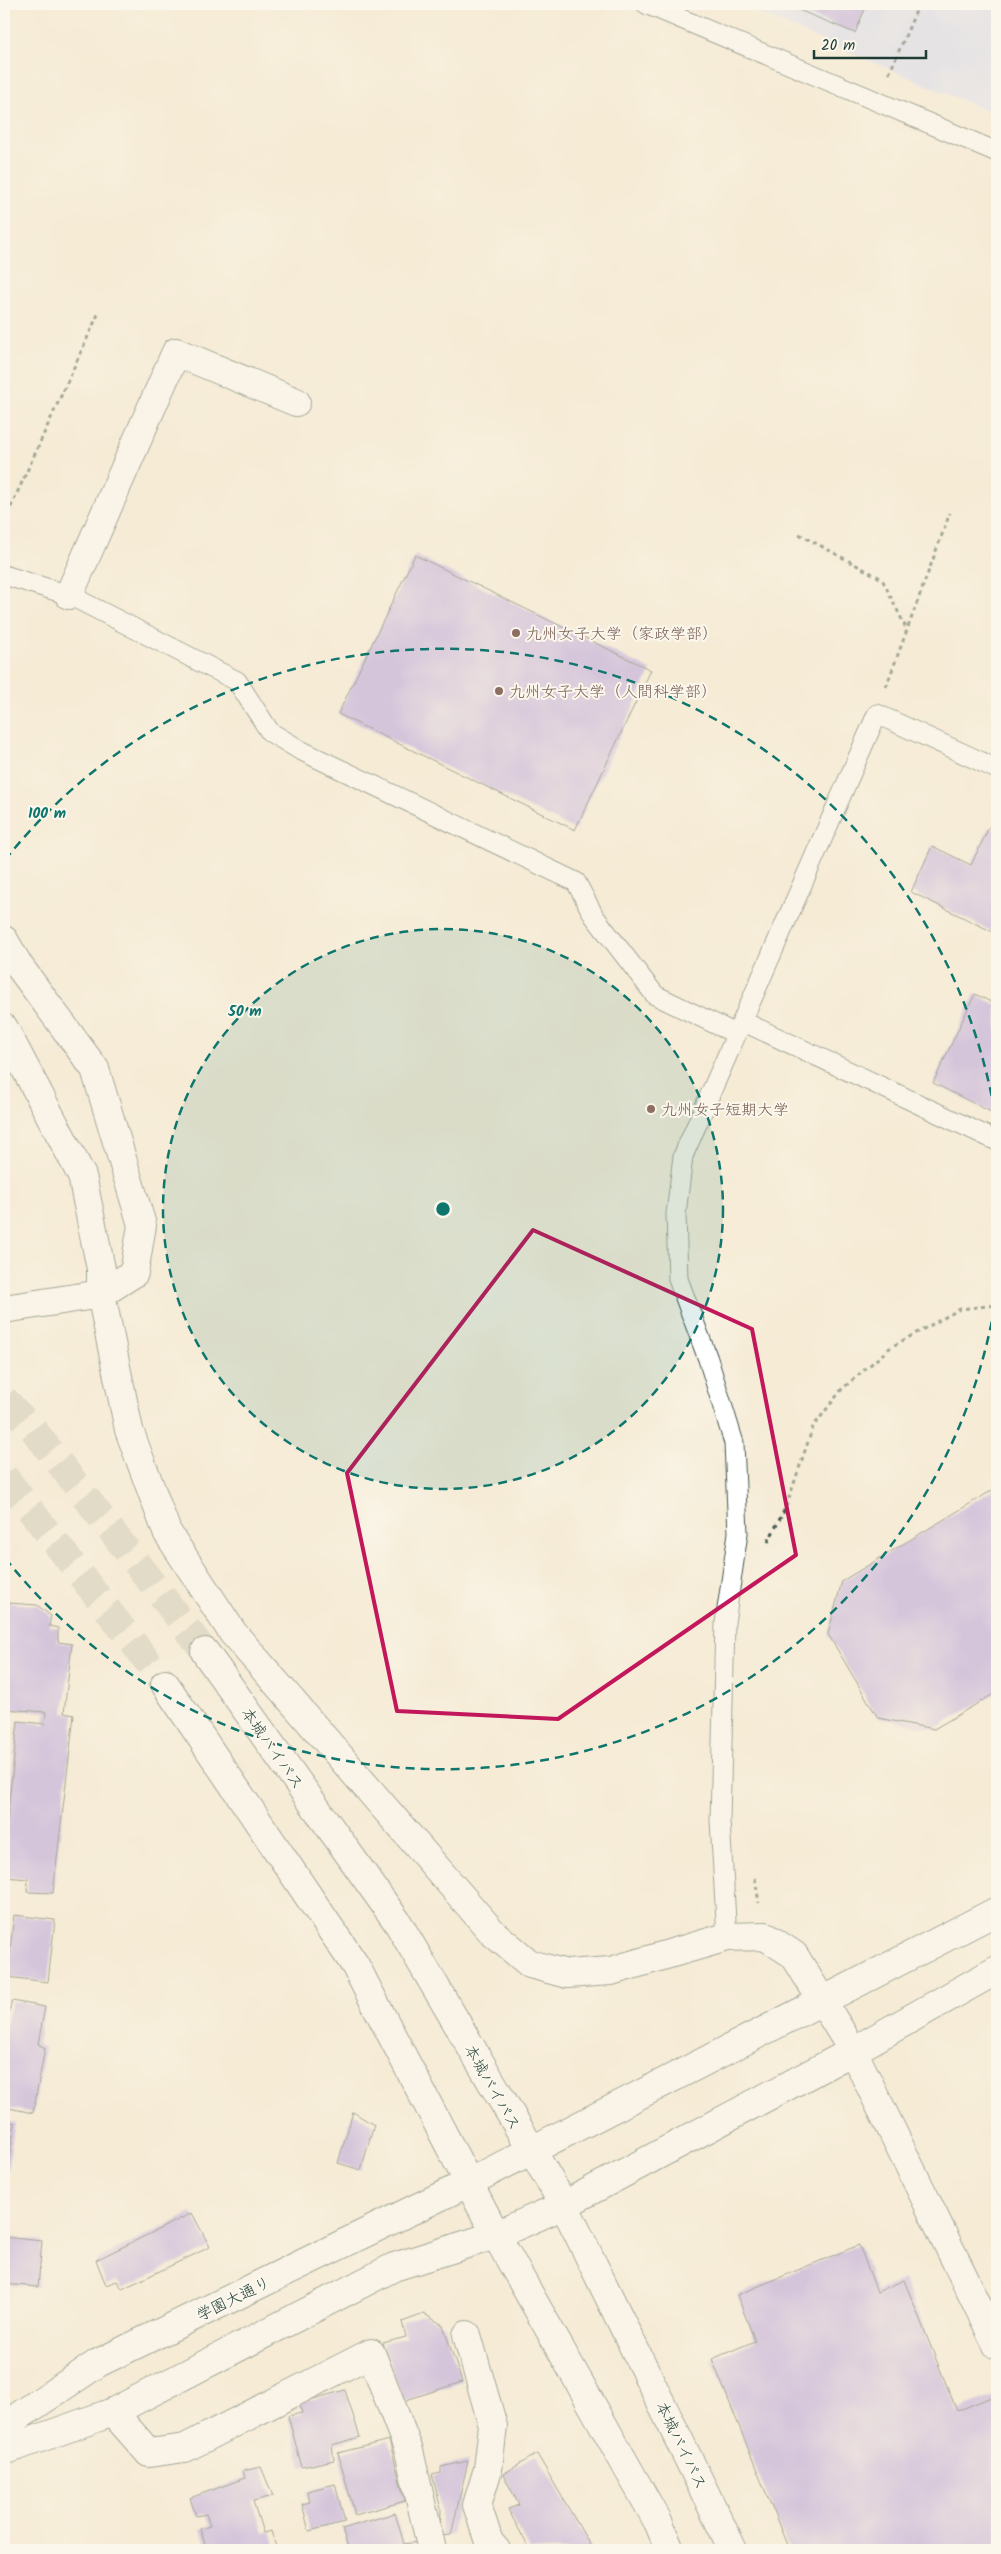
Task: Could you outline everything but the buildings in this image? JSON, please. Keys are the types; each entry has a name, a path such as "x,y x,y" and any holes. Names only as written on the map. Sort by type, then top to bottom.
{"main road":[{"path":"68,595 176,352 296,402"},
{"path":"4,940 19,966 95,1069 142,1225 134,1273 101,1294 4,1309"},
{"path":"4,1028 82,1176 101,1269 101,1294 129,1430 167,1532 232,1633 493,1933 530,1964 568,1974 611,1971 726,1937 764,1936 794,1955 853,2052 990,2311 997,2345"},
{"name":"本城バイパス","path":"205,1652 398,1923 564,2205 733,2550"},
{"path":"166,1684 355,1965 496,2235 658,2522 670,2550"},
{"name":"学園大通り","path":"4,2426 98,2363 470,2182 997,1910"},
{"path":"4,2451 113,2412 394,2267 496,2235 564,2205 853,2052 997,1970"},
{"path":"467,2335 493,2426 488,2468 476,2505 489,2542 496,2550"},
{"path":"113,2412 149,2453 185,2448 371,2353 409,2451 432,2550"}],"lane":[{"path":"646,4 683,11 877,101 997,152"},
{"path":"4,575 68,595 237,681 270,732 300,750 576,882 594,916 655,995 739,1027 997,1141"},
{"path":"726,1937 720,1821 725,1623 738,1533 734,1443 708,1359 678,1279 676,1214 683,1156 877,714 997,769"}],"path":[{"path":"877,101 919,4"},
{"path":"4,522 99,312"},
{"path":"877,714 906,628 950,513"},
{"path":"799,534 882,579 906,628"},
{"path":"763,1551 786,1507 813,1427 842,1388 891,1347 960,1309 997,1305"},
{"path":"754,1871 764,1936"}],"highlighted area":[{"path":"533,1230 752,1329 796,1555 558,1719 397,1711 347,1473"}],"shaded area":[{"path":"736,4 997,4 997,115"}],"tunnel":[{"path":"4,1399 33,1429 205,1652"},
{"path":"4,1476 165,1684"}],"place":[{"name":"九州女子大学（家政学部）","path":"516,633"},
{"name":"九州女子大学（人間科学部）","path":"499,691"},
{"name":"九州女子短期大学","path":"651,1109"}]}
